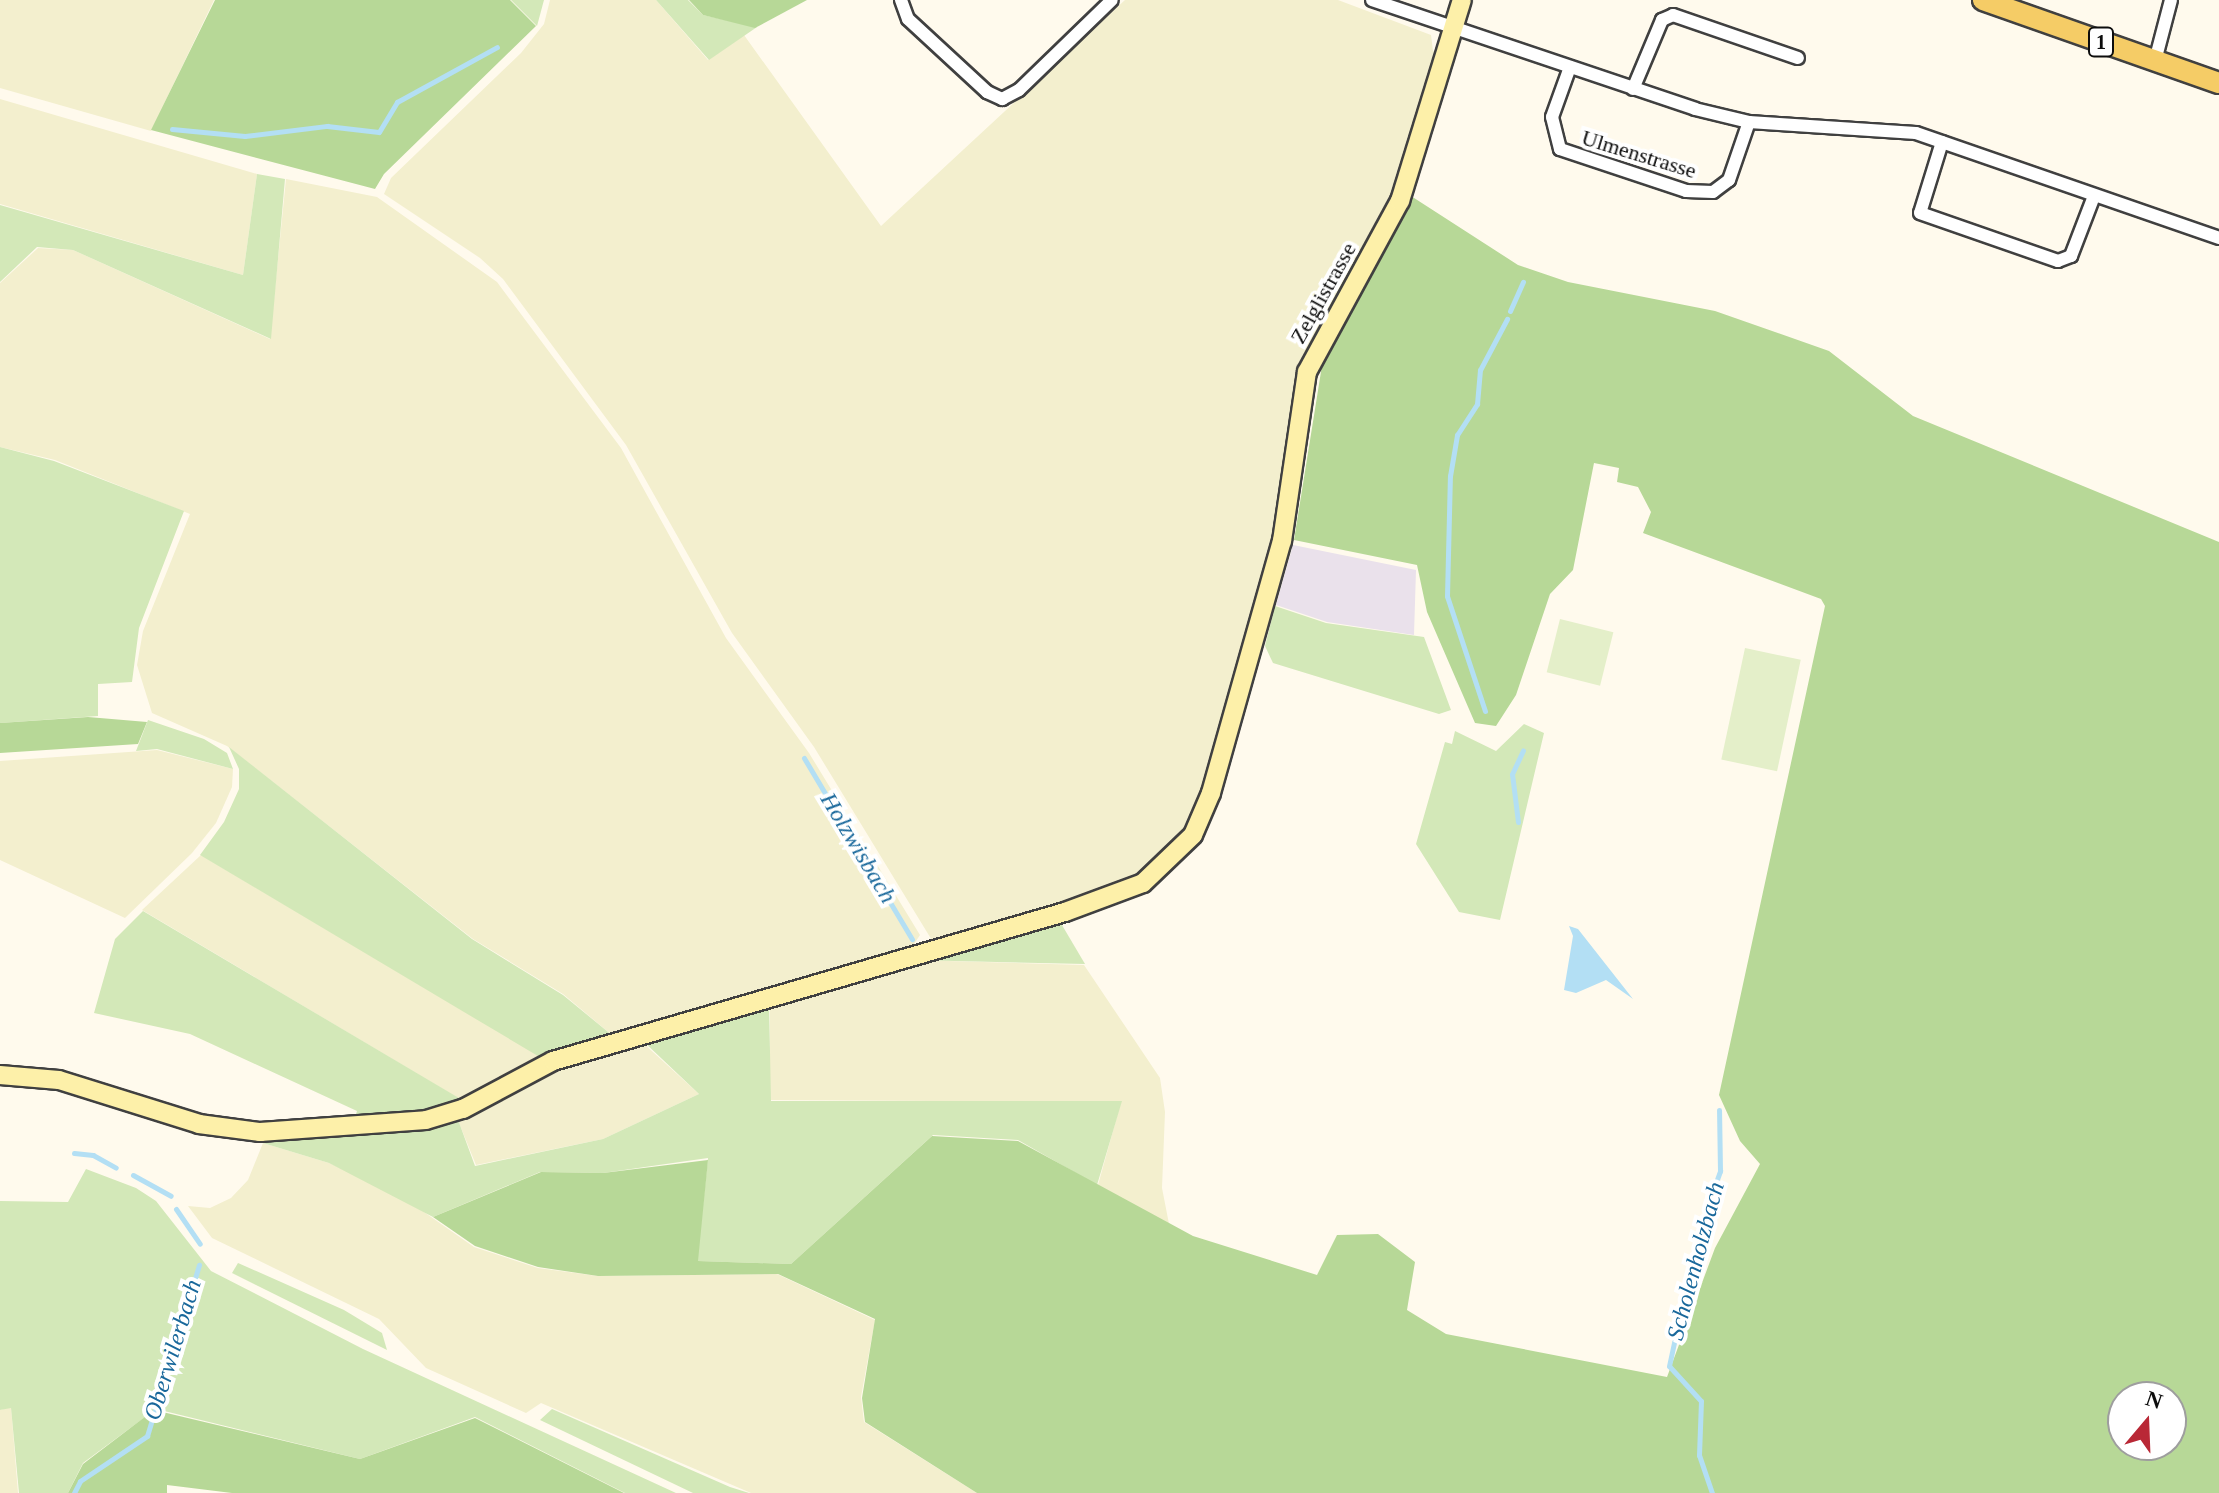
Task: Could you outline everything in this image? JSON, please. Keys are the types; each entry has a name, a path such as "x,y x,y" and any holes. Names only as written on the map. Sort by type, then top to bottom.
{"main road":[{"name":"1","path":"1983,0 2219,83"}],"street":[{"path":"901,0 908,19 987,92 1002,99 1019,90 1112,0"},
{"path":"1372,0 1633,89 1749,122 1870,126 1942,142 2219,238"},
{"name":"Zelglistrasse","path":"0,1075 59,1080 199,1124 260,1132 426,1120 463,1109 553,1061 1078,908 1143,883 1193,835 1211,793 1282,541 1307,372 1400,201 1462,0"},
{"path":"2155,61 2171,0"},
{"path":"1633,89 1662,20 1673,15 1798,58"},
{"name":"Ulmenstrasse","path":"1570,67 1552,117 1560,149 1686,191 1713,192 1729,180 1749,122"},
{"path":"1942,142 1920,213 2058,261 2071,256 2094,196"}],"shaded area":[{"path":"0,0 214,0 151,131 0,88"},
{"path":"550,0 656,0 708,60 744,35 881,226 1125,0 1338,0 1431,35 1433,51 1438,53 1392,204 1318,335 1276,542 1207,789 1189,829 1141,875 1112,890 933,942 814,747 732,633 626,445 503,279 480,258 384,194 391,178 521,53 544,24"},
{"path":"0,99 257,174 243,275 0,204"},
{"path":"286,179 377,197 497,282 621,448 726,638 809,753 920,935 912,947 613,1036 563,994 473,939 227,746 152,713 137,665 143,631 190,514 55,460 0,447 0,283 38,248 73,250 270,339"},
{"path":"1293,545 1416,570 1414,635 1327,622 1276,605"},
{"path":"157,750 233,769 232,787 216,823 192,853 125,918 0,860 0,761"},
{"path":"201,855 543,1058 463,1101 142,910"},
{"path":"913,960 1084,965 1160,1078 1165,1112 1162,1188 1169,1224 1098,1185 1121,1102 770,1100 770,1004"},
{"path":"642,1042 699,1094 603,1139 476,1165 457,1118 554,1067"},
{"path":"263,1143 329,1163 404,1198 474,1247 538,1268 598,1276 777,1274 875,1320 861,1397 864,1422 977,1493 751,1493 541,1403 526,1413 426,1368 379,1319 212,1238 188,1206 210,1208 231,1198 248,1180"},
{"path":"11,1407 18,1493 0,1493 0,1410"}],"green space":[{"path":"215,0 510,0 536,26 384,174 375,189 151,130"},
{"path":"511,0 544,0 537,26"},
{"path":"656,0 688,0 703,15 757,27 709,60"},
{"path":"689,0 807,0 755,28 703,15"},
{"path":"257,174 285,179 271,339 73,250 37,247 0,282 0,205 243,275"},
{"path":"1411,196 1518,265 1568,282 1715,311 1829,351 1913,416 2219,542 2219,1493 977,1493 865,1422 862,1398 875,1319 778,1274 598,1276 538,1267 475,1246 433,1217 541,1172 603,1173 708,1160 698,1261 791,1264 932,1136 1018,1141 1193,1236 1317,1275 1337,1235 1378,1234 1415,1262 1407,1310 1446,1334 1667,1377 1715,1248 1760,1164 1740,1141 1719,1095 1825,606 1821,599 1643,533 1651,512 1638,487 1617,482 1619,468 1594,463 1573,570 1550,594 1516,695 1496,726 1475,723 1427,612 1417,565 1294,540 1324,353"},
{"path":"0,447 54,461 184,511 139,628 132,682 98,684 98,716 0,723"},
{"path":"1275,606 1326,623 1424,637 1451,710 1439,714 1273,663 1265,646"},
{"path":"1560,619 1613,632 1600,686 1547,672"},
{"path":"1745,648 1801,660 1777,771 1721,760"},
{"path":"88,717 147,722 138,744 0,753 0,723"},
{"path":"148,720 204,739 227,753 233,769 157,749 136,751"},
{"path":"1524,724 1544,733 1500,920 1459,912 1416,844 1445,742 1452,744 1455,731 1496,751"},
{"path":"229,747 472,939 563,995 613,1036 543,1059 200,855 224,822 239,789 239,769"},
{"path":"143,911 464,1101 424,1115 354,1120 357,1111 190,1034 94,1013 115,939"},
{"path":"1059,920 1085,964 912,960"},
{"path":"769,1002 771,1101 1122,1101 1097,1185 1018,1140 933,1135 791,1264 697,1261 708,1158 603,1173 540,1172 433,1217 329,1163 263,1143 264,1137 457,1117 475,1166 603,1139 699,1094 642,1040"},
{"path":"86,1169 136,1188 156,1201 211,1271 363,1349 676,1493 625,1493 475,1417 360,1459 156,1409 83,1463 68,1493 19,1493 11,1408 0,1410 0,1201 68,1202"},
{"path":"238,1263 344,1310 382,1333 387,1350 232,1273"},
{"path":"552,1409 749,1493 693,1493 540,1420"},
{"path":"154,1410 360,1459 475,1418 624,1493 232,1493 167,1485 167,1493 68,1493 83,1464"}],"water":[{"path":"1569,926 1578,929 1633,999 1606,980 1576,993 1564,990 1573,936"}],"waterway":[{"path":"172,129 245,136 327,126 379,132 397,102 497,47"},
{"name":"Scholenholzbach","path":"1510,311 1523,282"},
{"name":"Scholenholzbach","path":"1485,711 1447,596 1450,476 1457,435 1477,404 1480,370 1507,319"},
{"path":"1518,822 1512,774 1523,750"},
{"name":"Holzwisbach","path":"804,758 912,939"},
{"name":"Scholenholzbach","path":"1712,1493 1699,1455 1701,1401 1669,1366 1692,1259 1705,1242 1705,1213 1720,1171 1719,1110"},
{"name":"Oberwilerbach","path":"74,1153 93,1155 116,1168"},
{"name":"Oberwilerbach","path":"133,1175 171,1196"},
{"name":"Oberwilerbach","path":"176,1209 200,1244"},
{"name":"Oberwilerbach","path":"74,1493 80,1481 147,1436 199,1265"}]}
